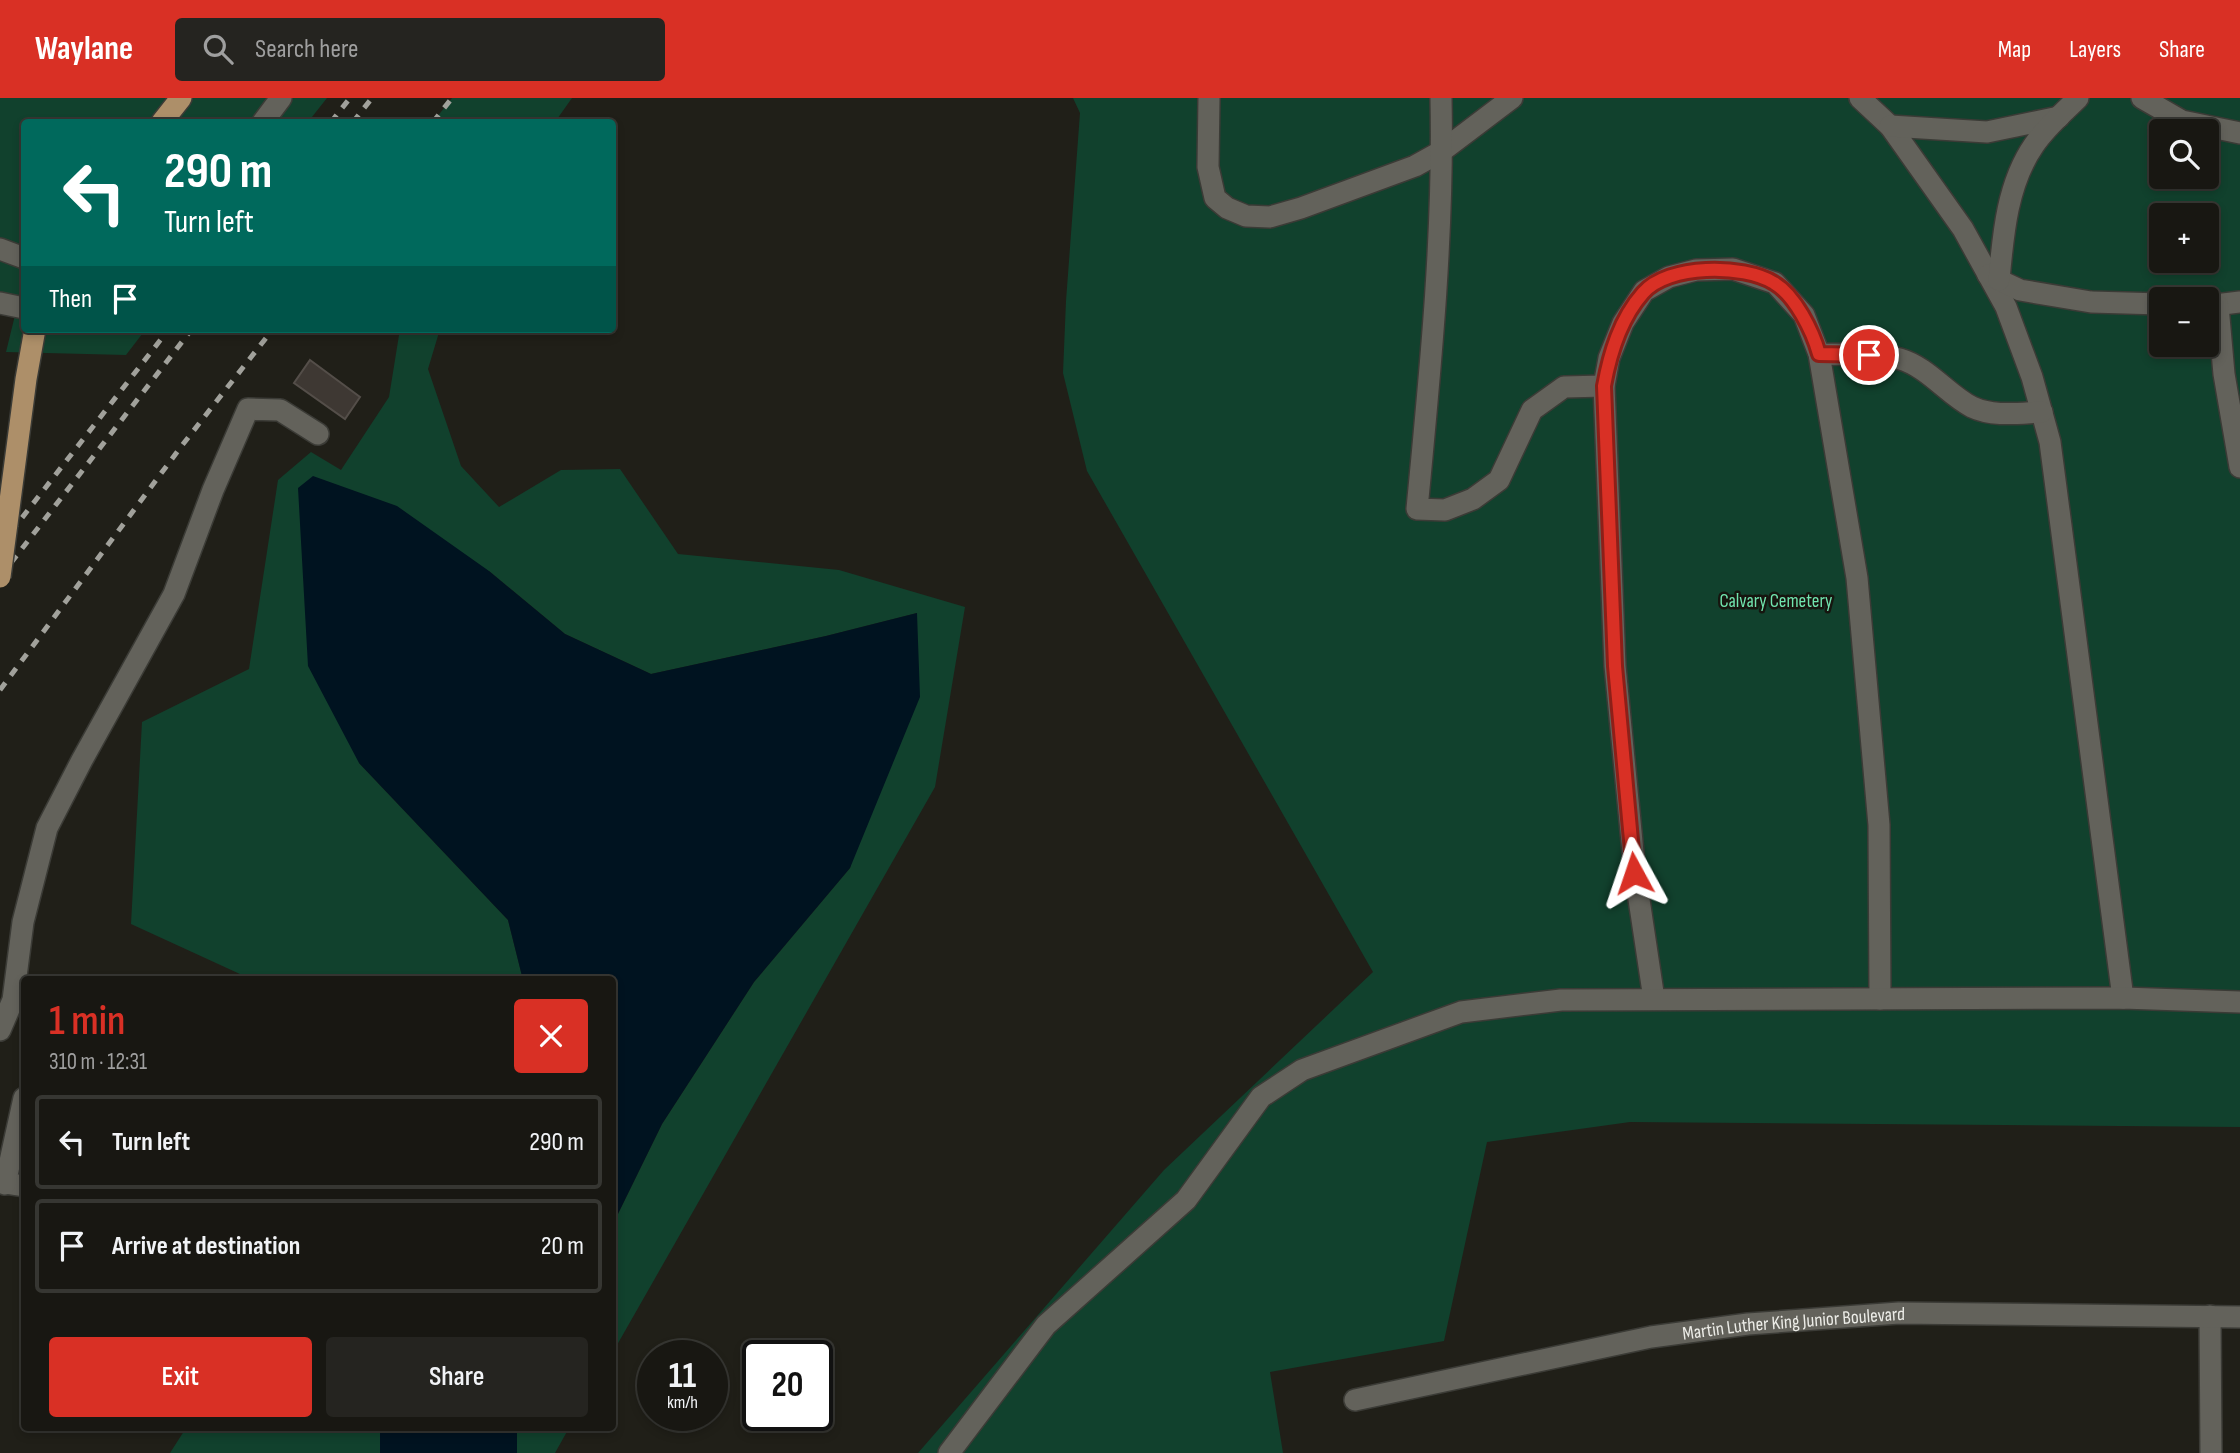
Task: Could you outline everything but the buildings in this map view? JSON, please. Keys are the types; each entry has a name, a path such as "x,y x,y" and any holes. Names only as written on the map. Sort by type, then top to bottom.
{"main road":[{"path":"164,119 181,98"},
{"path":"0,577 34,333"}],"street":[{"path":"265,119 281,98"},
{"path":"1209,98 1208,167 1215,198 1227,208 1246,216 1269,217 1415,166 1442,151 1512,98"},
{"path":"1441,98 1442,151 1430,371 1417,509 1445,510 1473,499 1499,480 1532,410 1564,387 1604,386"},
{"path":"1860,98 1889,126 1963,229 1993,277 2032,377 2050,442 2123,998"},
{"path":"1993,277 2004,225 2021,170 2033,146 2078,98"},
{"path":"2142,98 2182,121 2240,133"},
{"path":"1889,126 1987,132 2059,117"},
{"path":"0,249 21,257"},
{"path":"1654,999 1634,873 1615,666 1604,386 1609,358 1623,323 1644,291 1669,277 1696,270 1733,270 1775,283 1804,315 1819,354 1857,578 1879,825 1881,999"},
{"path":"1993,277 2020,290 2091,302 2149,304"},
{"path":"2219,305 2240,302"},
{"path":"0,303 21,307"},
{"path":"2219,346 2240,467"},
{"path":"1819,354 1901,359 1936,379 1972,407 1997,414 2042,412"},
{"path":"0,1030 13,1000 23,922 47,828 174,594 248,409 280,410 318,434"},
{"path":"948,1453 1046,1325 1186,1200 1261,1097 1302,1070 1461,1012 1561,1000 2123,998 2240,1002"},
{"path":"10,1184 21,1116"},
{"name":"Martin Luther King Junior Boulevard","path":"1355,1400 1651,1337 1748,1324 1899,1313 2240,1317"},
{"path":"2210,1315 2211,1453"}],"green space":[{"path":"0,98 327,98 310,119 21,119 21,333 143,333 126,355 6,352 17,307 0,303"},
{"path":"452,98 572,98 557,119 435,119"},
{"name":"Calvary Cemetery","path":"1073,98 2240,98 2240,1127 1630,1122 1487,1142 1444,1341 1270,1372 1283,1453 918,1453 1164,1170 1373,972 1087,471 1063,373 1080,113"},
{"path":"399,333 439,333 428,369 461,466 499,507 561,470 620,469 678,554 839,570 965,607 935,787 616,1347 616,1218 662,1124 754,982 850,868 917,613 651,674 565,634 489,571 359,763 508,920 522,976 244,976 131,924 142,722 249,669 278,480 311,452 341,470 389,397"},
{"path":"184,1431 380,1431 380,1453 170,1453"},
{"path":"517,1431 567,1431 555,1453 517,1453"}],"water":[{"path":"313,476 397,506 489,571 565,634 651,674 917,613 920,697 850,868 754,982 662,1124 616,1218 616,976 522,976 508,920 359,763 308,666 298,488"},
{"path":"380,1431 517,1431 517,1453 380,1453"}],"railway":[{"path":"333,119 350,98"},
{"path":"355,119 372,98"},
{"path":"435,119 452,98"},
{"path":"0,546 166,333"},
{"path":"0,577 189,333"},
{"path":"0,690 180,448 270,333"}],"route":[{"path":"1634,873 1615,666 1604,386 1609,358 1623,323 1644,291 1669,277 1696,270 1733,270 1775,283 1804,315 1819,354 1869,355"}]}
